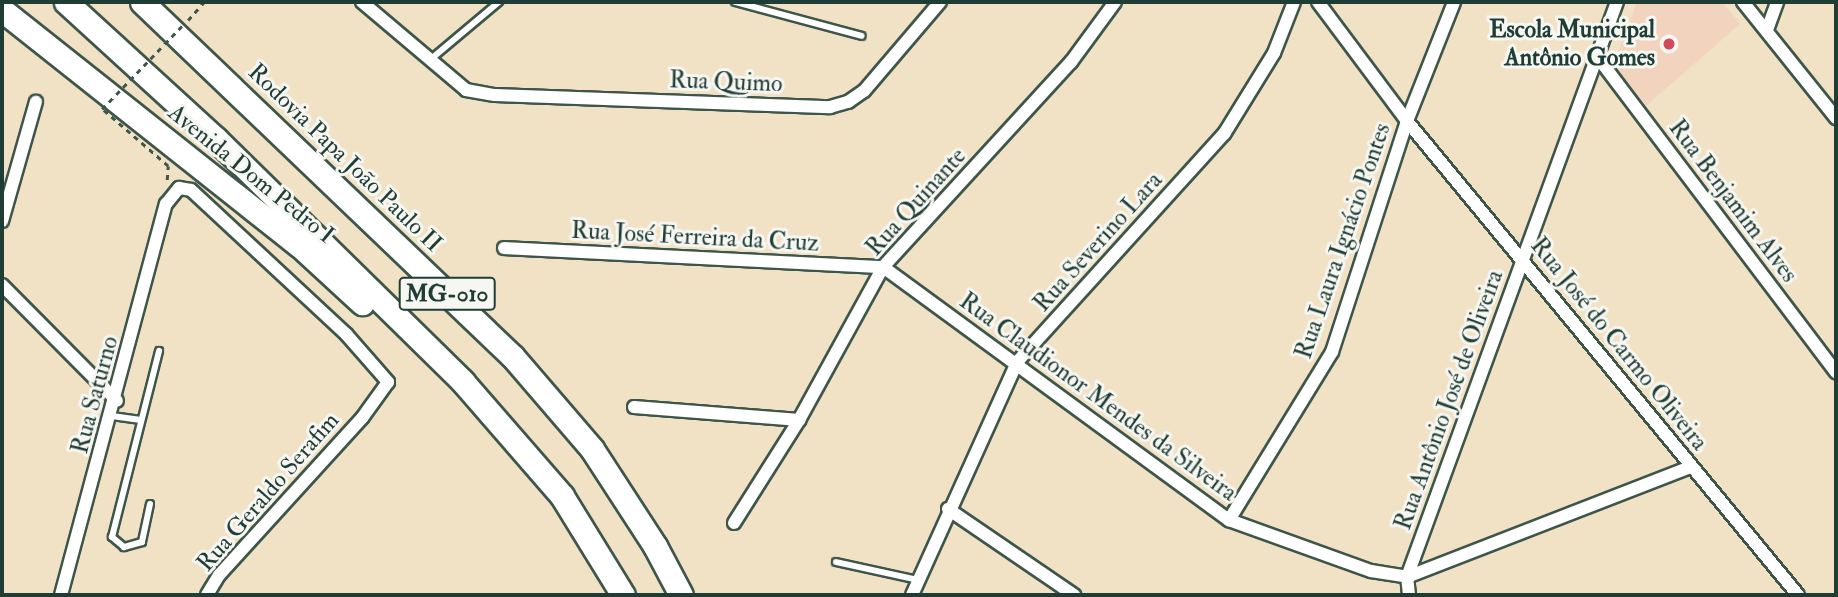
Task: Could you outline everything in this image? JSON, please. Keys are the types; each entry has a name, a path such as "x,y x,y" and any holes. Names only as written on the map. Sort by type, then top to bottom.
{"highway":[{"path":"66,2 216,139 463,382"},
{"path":"142,2 180,25"},
{"name":"MG-010","path":"150,2 180,25"},
{"name":"Avenida Dom Pedro I","path":"2,10 299,245 422,359 463,382"},
{"name":"Rodovia Papa João Paulo II","path":"180,25 513,357 592,449 676,585"},
{"name":"MG-010","path":"463,382 562,496 623,595"}],"street":[{"path":"362,2 429,60"},
{"name":"Rua Quimo","path":"429,60 466,90 495,95 830,107 848,102 864,90 940,2"},
{"name":"Rua Quinante","path":"734,523 799,420 883,267 1071,62 1115,2"},
{"name":"Rua Severino Lara","path":"912,595 948,509 1017,362 1224,134 1274,53 1294,2"},
{"name":"Rua José do Carmo Oliveira","path":"1318,2 1407,121 1524,259 1798,595"},
{"name":"Rua Laura Ignácio Pontes","path":"1229,520 1332,352 1407,121 1454,2"},
{"name":"Rua Antônio José de Oliveira","path":"1407,577 1524,259 1595,55 1617,2"},
{"path":"1743,2 1836,118"},
{"path":"1767,30 1777,2"},
{"name":"Rua Benjamim Alves","path":"1595,55 1836,372"},
{"path":"2,221 36,102"},
{"name":"Rua Geraldo Serafim","path":"166,204 179,188 191,190 384,372 388,382 362,418 219,575 207,595"},
{"name":"Rua Saturno","path":"61,595 117,401 166,204"},
{"name":"Rua José Ferreira da Cruz","path":"504,248 883,267"},
{"name":"Rua Claudionor Mendes da Silveira","path":"883,267 1017,362 1229,520 1371,571 1407,577"},
{"path":"2,285 117,401"},
{"path":"634,407 799,420"},
{"path":"1409,595 1407,577 1691,467"},
{"path":"948,509 1074,595"}],"lane":[{"path":"429,60 499,2"},
{"path":"735,2 862,36"},
{"path":"150,504 142,542 124,547 112,537 159,351"},
{"path":"112,416 141,420"},
{"path":"836,562 918,580"},
{"name":"MG-010","path":"606,566 611,595"},
{"path":"676,585 693,595"}],"path":[{"path":"167,166 102,109 204,2"}],"shaded area":[{"name":"Escola Municipal Antônio Gomes","path":"1637,2 1722,2 1740,24 1646,106 1614,64"}],"place":[{"name":"Escola Municipal Antônio Gomes","path":"1669,44"}]}
